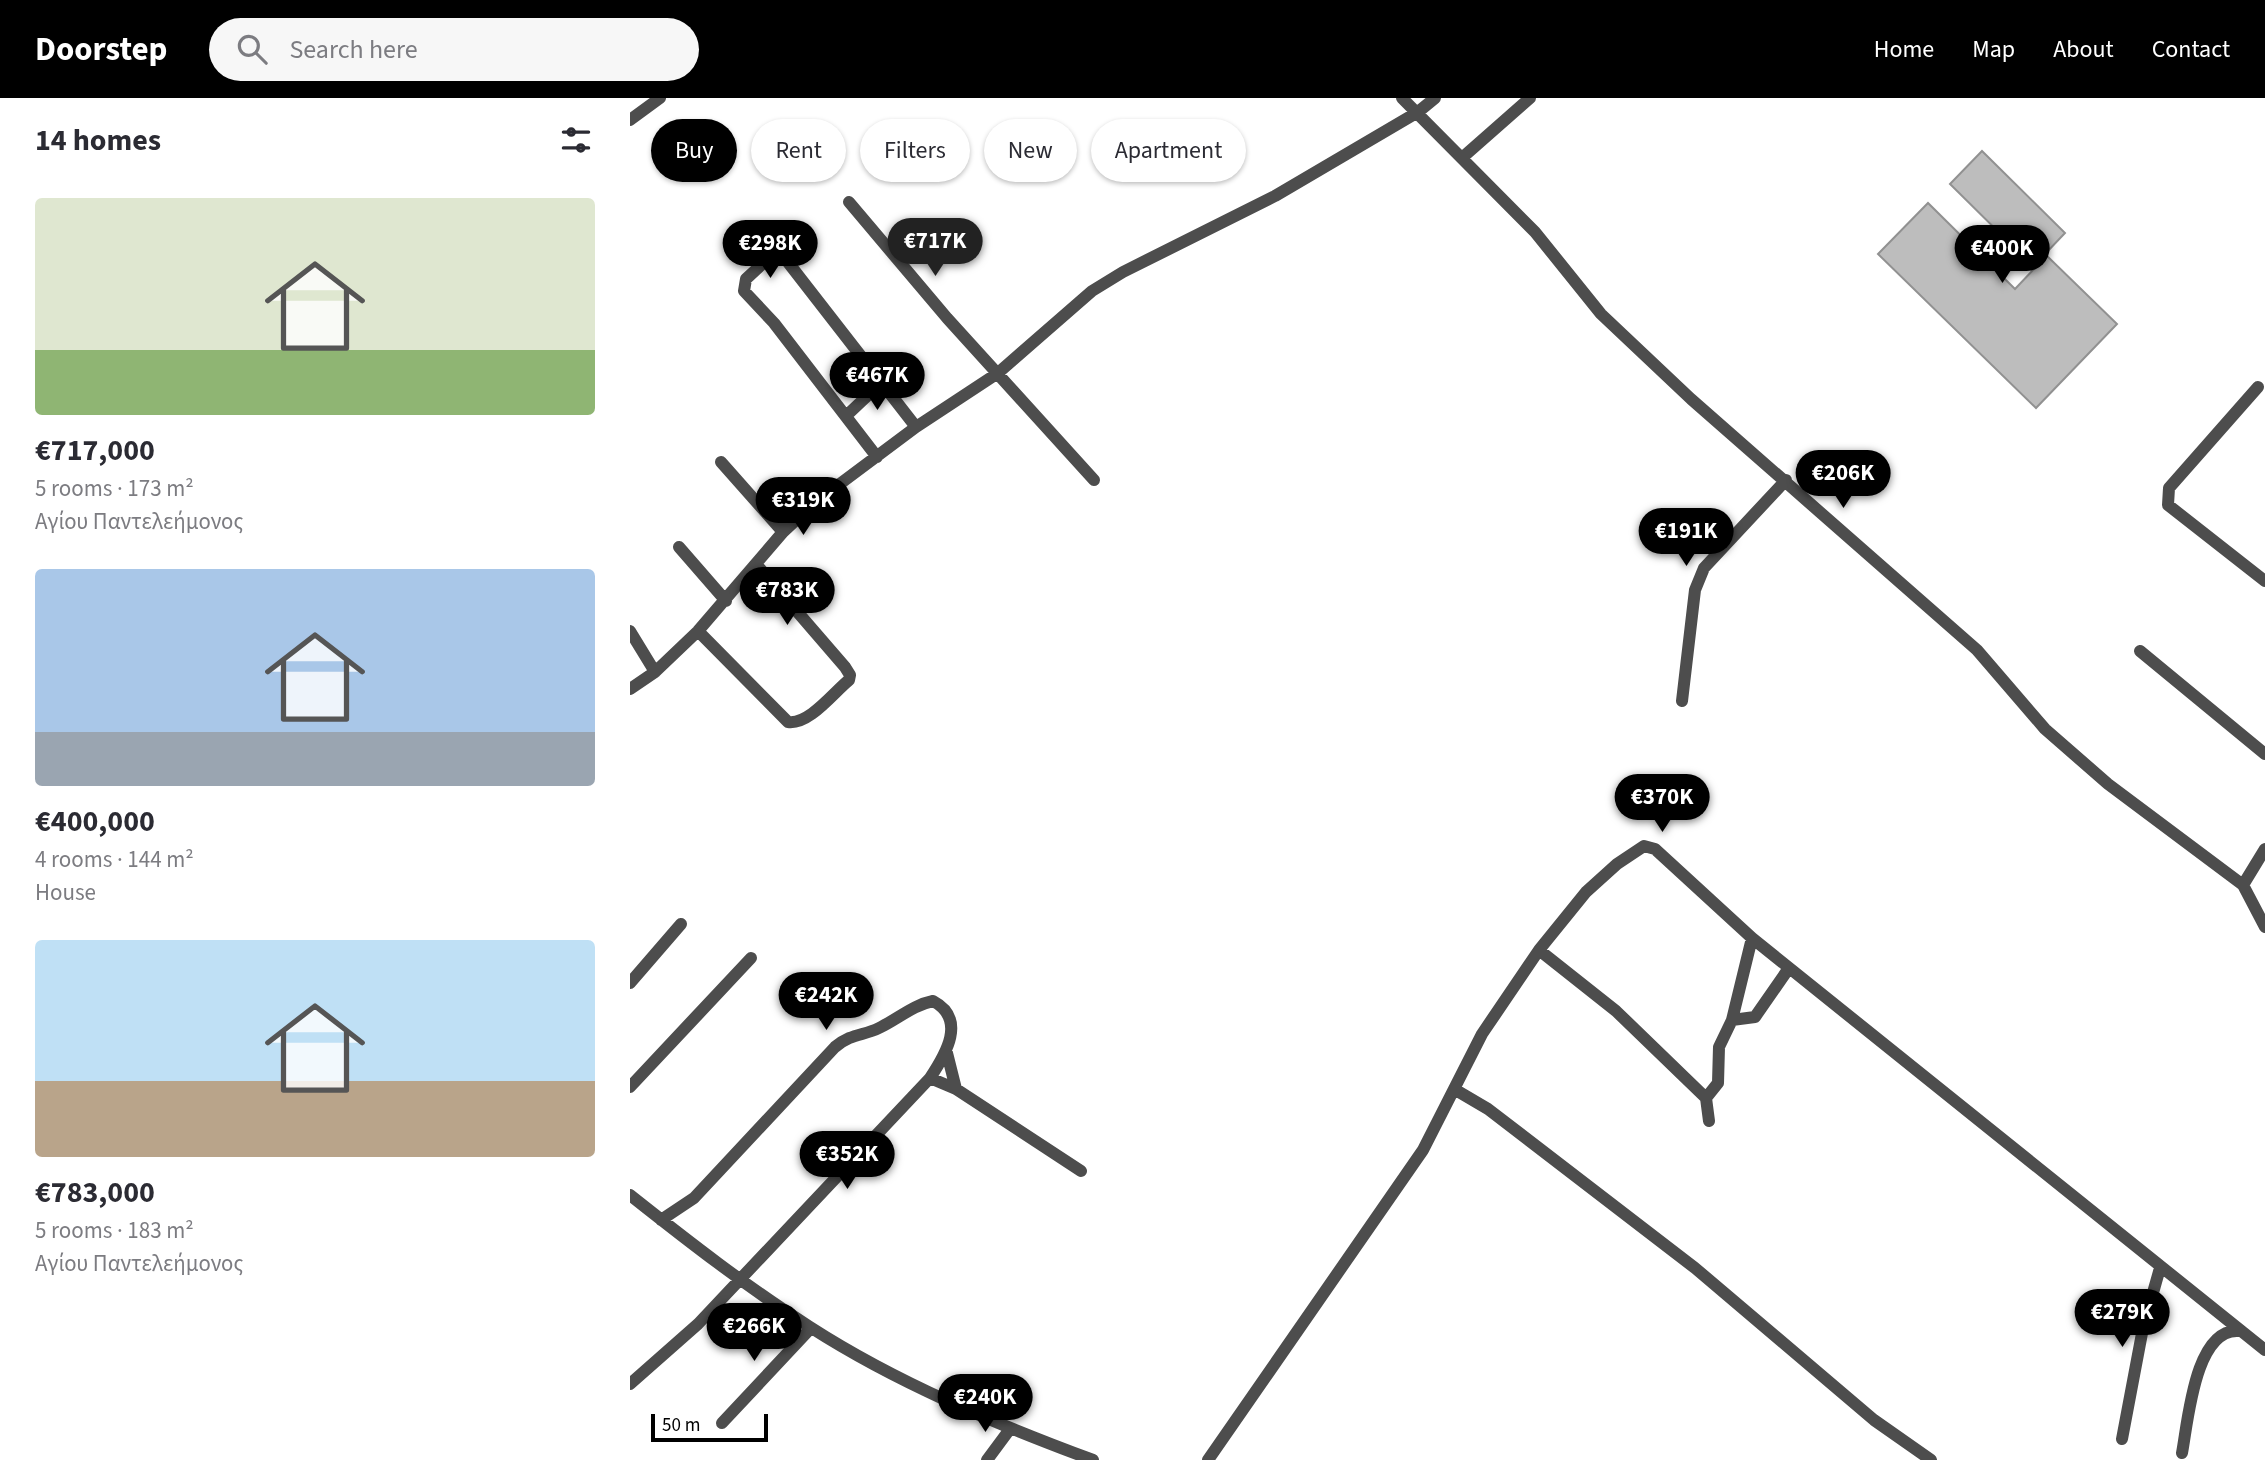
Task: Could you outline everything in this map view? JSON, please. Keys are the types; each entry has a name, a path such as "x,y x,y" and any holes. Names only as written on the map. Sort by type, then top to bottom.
{"street":[{"path":"630,120 660,98"},
{"path":"1402,98 1535,232 1601,314 1691,399 1977,650 2045,729 2108,784 2243,885 2265,927"},
{"path":"630,689 654,672 698,631 783,532 813,504 916,427 998,373 1092,291 1123,272 1242,214 1418,112 1435,98"},
{"path":"1463,158 1530,98"},
{"path":"849,202 947,318 1094,480"},
{"path":"877,457 774,323 744,291 746,279 773,254 787,261 916,427"},
{"path":"846,416 882,382"},
{"path":"2258,387 2169,488 2166,497 2168,505 2265,581"},
{"path":"721,462 783,532"},
{"path":"1682,701 1695,590 1704,568 1786,480"},
{"path":"679,547 726,601"},
{"path":"698,631 788,722 797,723 806,718 849,680 850,675 845,667 756,564"},
{"path":"630,631 654,672"},
{"path":"2140,651 2265,754"},
{"path":"1208,1460 1423,1150 1482,1034 1539,950 1586,892 1617,864 1644,846 1655,849 1752,938 2265,1350"},
{"path":"2243,885 2265,849"},
{"path":"630,983 681,924"},
{"path":"1706,1098 1718,1083 1719,1047 1732,1020 1752,938"},
{"path":"1539,950 1616,1011 1706,1098 1709,1121"},
{"path":"630,1087 751,958"},
{"path":"1732,1020 1755,1017 1789,968"},
{"path":"661,1220 694,1198 835,1047 849,1036 876,1030 923,1003 933,1001 945,1007 951,1020 947,1053 956,1089"},
{"path":"630,1384 698,1324 930,1078 947,1053"},
{"path":"930,1078 956,1089 1081,1171"},
{"path":"1454,1088 1488,1109 1695,1268 1874,1420 1931,1460"},
{"path":"630,1195 739,1279 811,1328 886,1370 1010,1429 1093,1460"},
{"path":"2122,1439 2143,1328 2160,1268"},
{"path":"722,1423 811,1328"},
{"path":"2182,1453 2198,1370 2218,1338 2229,1331 2238,1331"},
{"path":"987,1460 1010,1429"}],"building":[{"path":"1982,151 2065,233 2045,254 2117,324 2036,408 1878,254 1928,203 2015,289 2035,268 1950,184"}]}
